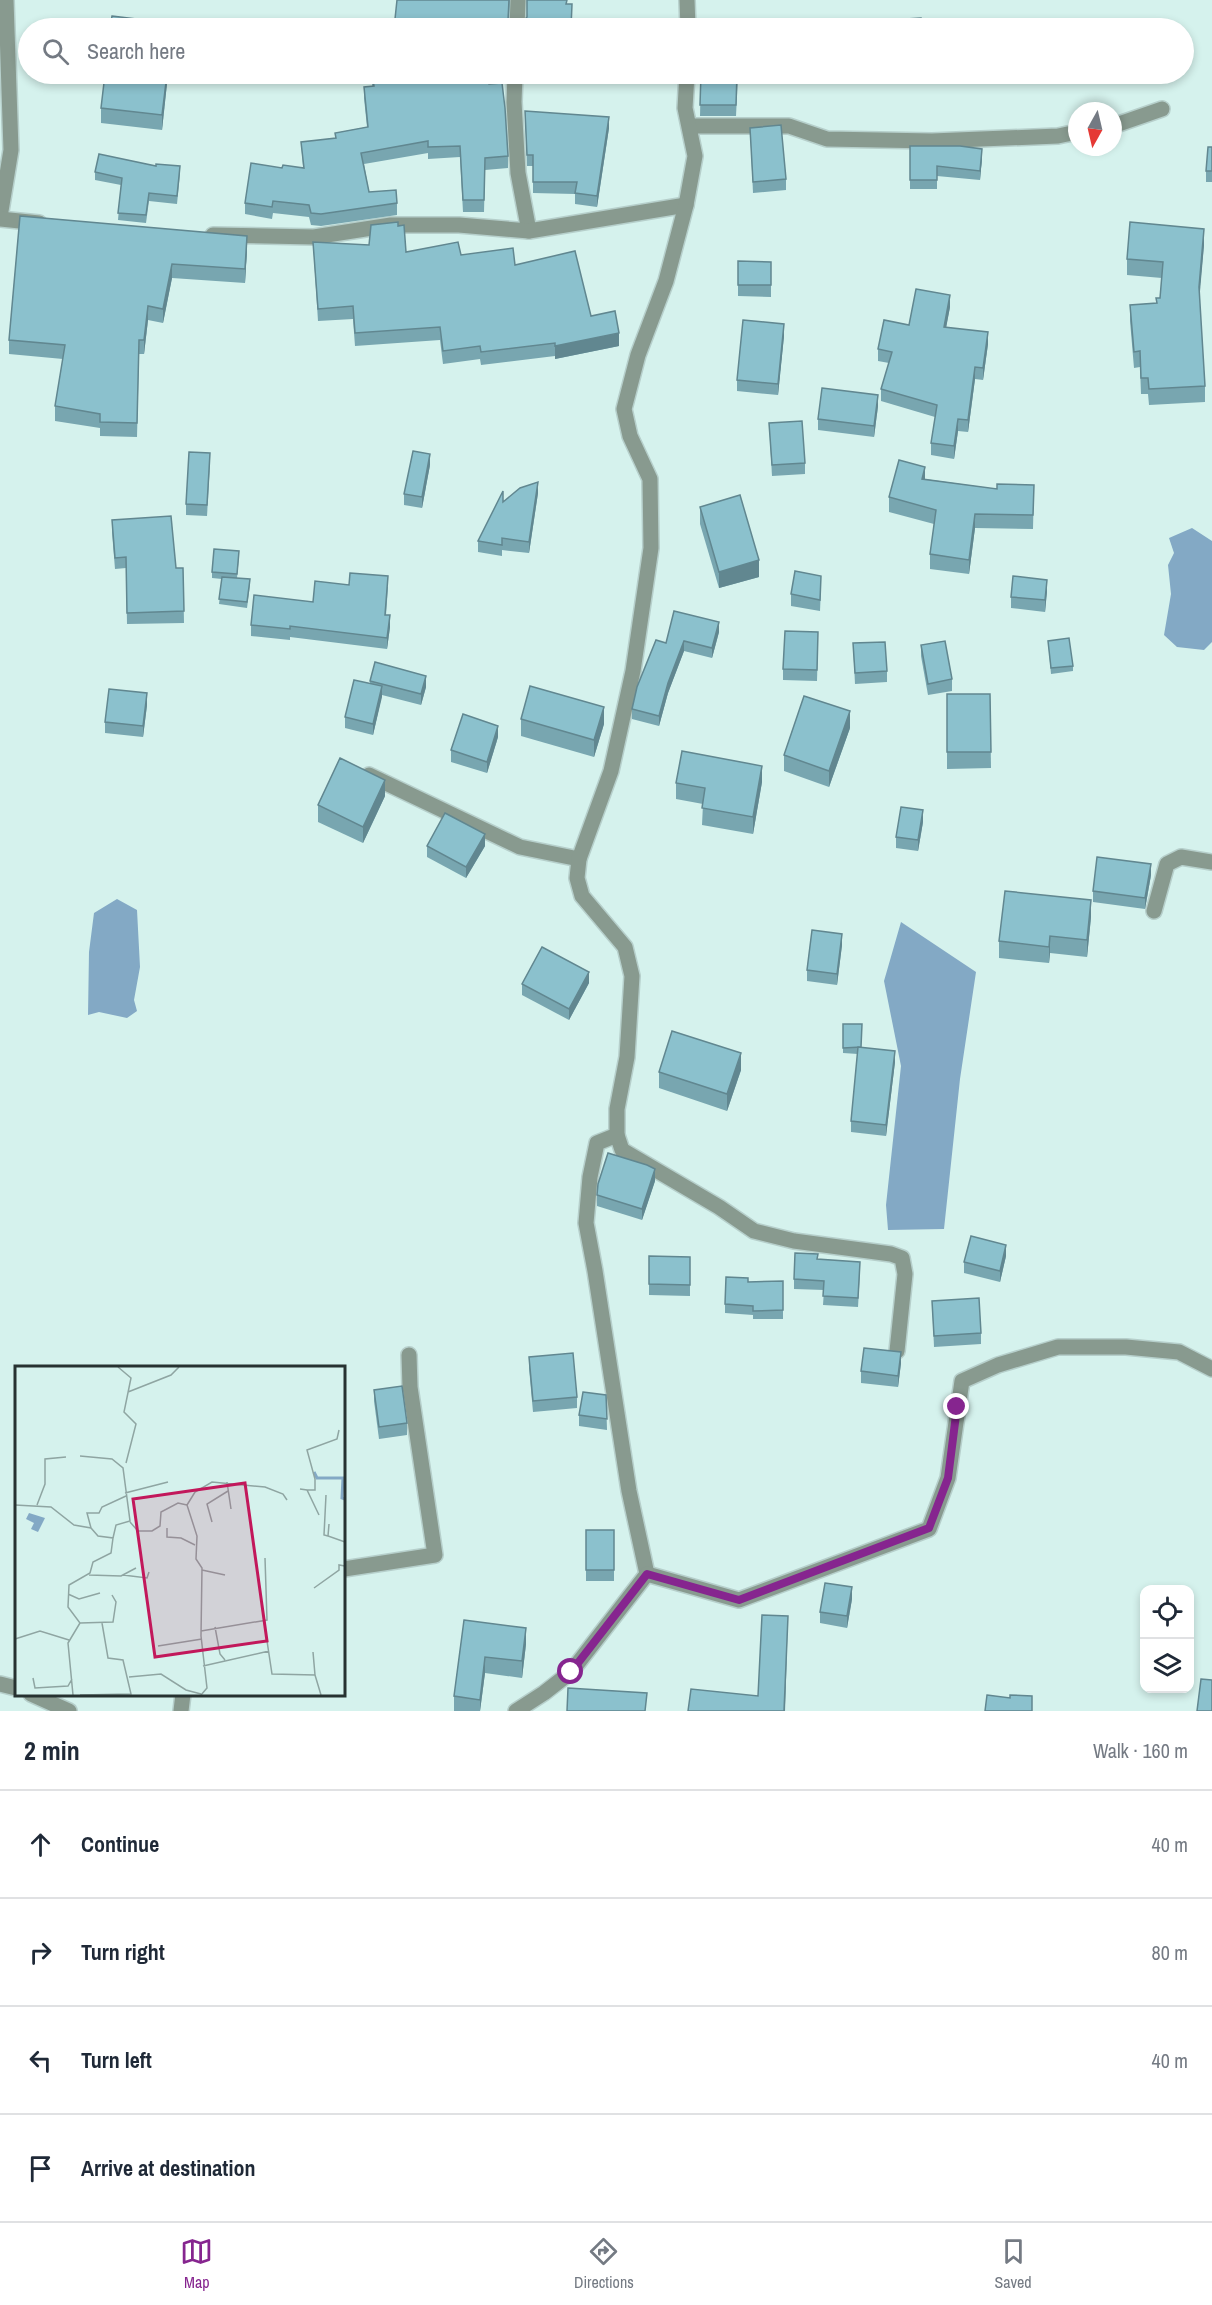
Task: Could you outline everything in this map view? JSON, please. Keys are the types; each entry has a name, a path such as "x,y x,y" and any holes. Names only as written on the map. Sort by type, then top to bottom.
{"street":[{"path":"6,0 11,150 0,218 56,224"},
{"path":"518,18 519,0"},
{"path":"687,0 688,18"},
{"path":"515,84 518,173 529,231"},
{"path":"686,84 685,108 695,156 686,205 666,281 638,355 624,409 630,436 650,479 651,548 633,671 611,771 579,859 577,878 582,896 625,947 632,976 627,1056 617,1109 617,1135 622,1150 719,1207 754,1231 794,1241 891,1254 902,1258 905,1274 897,1351"},
{"path":"1122,123 1162,109"},
{"path":"690,126 789,126 826,139 932,141 1068,134"},
{"path":"202,235 314,237 391,225 459,225 529,231 686,205"},
{"path":"356,769 520,847 579,859"},
{"path":"1154,911 1167,864 1181,857 1212,862"},
{"path":"617,1135 597,1143 590,1177 586,1223 596,1271 629,1491 647,1574"},
{"path":"647,1574 739,1600 929,1528 948,1478 962,1381 998,1365 1058,1347 1126,1347 1179,1352 1212,1369"},
{"path":"345,1569 435,1555 410,1387 409,1355"},
{"path":"516,1711 571,1672 647,1574"},
{"path":"0,1684 15,1688"},
{"path":"33,1696 69,1711"},
{"path":"181,1711 183,1696"}],"water":[{"path":"1192,528 1212,541 1212,642 1204,650 1177,647 1164,635 1171,594 1168,565 1174,553 1169,538"},
{"path":"117,899 137,910 140,967 134,1000 137,1011 127,1018 99,1012 88,1015 89,952 94,913"},
{"path":"901,922 976,972 960,1079 944,1229 888,1230 886,1205 901,1066 884,981"}],"building":[{"path":"397,0 509,0 508,18 395,18"},
{"path":"527,0 567,0 566,4 572,4 571,18 526,18"},
{"path":"104,84 166,84 162,115 101,108"},
{"path":"374,84 502,84 508,156 485,158 484,200 463,200 460,146 428,147 428,141 361,153 369,192 396,190 397,203 321,214 311,213 309,205 273,201 272,207 245,203 251,163 282,168 283,165 304,168 301,142 336,138 335,133 368,127 364,87 374,86"},
{"path":"701,84 737,84 736,105 700,105"},
{"path":"525,111 609,117 597,196 575,193 577,182 533,182 533,155 527,155"},
{"path":"781,125 786,179 753,182 750,128"},
{"path":"910,146 960,146 982,149 980,171 937,166 937,180 910,180"},
{"path":"1208,147 1212,147 1212,171 1206,171"},
{"path":"99,154 156,166 156,164 180,166 177,196 149,193 146,215 118,213 122,178 95,172"},
{"path":"20,216 247,236 245,269 172,264 163,309 148,306 144,340 139,340 137,423 100,422 100,414 55,406 65,345 9,340"},
{"path":"398,222 398,226 404,225 406,252 458,242 461,255 513,248 515,265 575,251 591,316 615,311 619,333 555,346 555,343 481,352 480,346 443,351 440,327 355,333 353,306 318,309 313,242 369,245 371,225"},
{"path":"1130,222 1204,229 1199,287 1205,386 1149,389 1148,378 1141,378 1140,351 1134,352 1130,305 1157,303 1156,298 1160,298 1163,262 1127,259"},
{"path":"738,261 771,262 771,285 738,285"},
{"path":"916,289 950,295 944,327 988,332 983,368 975,367 968,420 958,419 954,446 931,443 937,405 881,389 892,352 878,349 884,320 909,325"},
{"path":"743,320 784,324 778,384 737,380"},
{"path":"822,388 878,395 874,426 818,419"},
{"path":"802,421 805,463 772,465 769,423"},
{"path":"413,451 430,454 422,497 404,494"},
{"path":"189,452 210,453 207,505 186,504"},
{"path":"899,460 925,467 922,479 997,489 997,484 1034,485 1033,515 975,514 969,560 930,554 936,510 889,497"},
{"path":"538,482 529,542 502,538 502,545 478,541 503,491 503,502 520,488"},
{"path":"740,495 759,560 719,572 700,507"},
{"path":"171,516 176,568 183,568 184,611 127,613 126,557 115,558 112,520"},
{"path":"214,549 239,551 237,574 212,572"},
{"path":"795,571 821,576 820,600 791,594"},
{"path":"350,573 388,576 385,615 390,615 387,638 290,626 290,629 251,625 254,595 313,602 315,581 349,585"},
{"path":"1013,576 1047,580 1045,600 1011,597"},
{"path":"222,577 250,579 247,602 219,599"},
{"path":"674,611 719,622 712,648 684,641 668,683 659,716 632,709 637,687 656,640 666,643"},
{"path":"785,631 818,632 817,670 783,669"},
{"path":"1069,638 1073,666 1051,668 1048,641"},
{"path":"945,641 952,679 928,684 921,645"},
{"path":"885,642 887,671 855,673 853,643"},
{"path":"375,662 426,676 421,694 370,681"},
{"path":"354,680 382,686 373,724 345,717"},
{"path":"530,686 604,707 594,740 521,719"},
{"path":"109,689 147,693 143,726 105,722"},
{"path":"947,694 990,694 991,752 947,752"},
{"path":"804,696 850,711 829,771 784,755"},
{"path":"463,714 498,726 487,762 451,750"},
{"path":"682,751 762,766 753,817 702,808 705,788 676,783"},
{"path":"340,758 385,780 363,827 318,805"},
{"path":"901,807 923,810 918,840 896,837"},
{"path":"445,813 485,834 466,867 427,846"},
{"path":"1097,857 1151,864 1145,898 1093,891"},
{"path":"1005,891 1091,900 1087,940 1050,936 1049,947 999,941"},
{"path":"812,930 842,934 837,974 807,970"},
{"path":"542,947 589,972 569,1009 522,984"},
{"path":"843,1024 862,1024 861,1047 843,1048"},
{"path":"672,1031 741,1053 727,1094 659,1072"},
{"path":"858,1047 895,1051 886,1125 851,1121"},
{"path":"608,1153 655,1169 642,1209 597,1195 598,1184"},
{"path":"971,1236 1006,1245 1000,1271 964,1262"},
{"path":"795,1253 818,1254 817,1259 860,1262 858,1298 823,1296 824,1281 794,1279"},
{"path":"649,1256 690,1257 690,1285 649,1284"},
{"path":"726,1277 748,1278 748,1282 783,1281 783,1310 753,1311 753,1306 725,1304"},
{"path":"979,1298 981,1333 934,1336 932,1301"},
{"path":"864,1348 901,1352 898,1376 861,1371"},
{"path":"573,1353 577,1397 533,1401 529,1357"},
{"path":"402,1386 407,1423 379,1427 374,1390"},
{"path":"583,1392 606,1395 607,1419 579,1415"},
{"path":"586,1530 614,1530 614,1570 586,1570"},
{"path":"825,1583 852,1587 847,1616 820,1612"},
{"path":"762,1615 788,1616 784,1711 688,1711 691,1689 758,1696"},
{"path":"464,1620 526,1628 522,1661 485,1657 480,1700 454,1696"},
{"path":"1201,1679 1212,1680 1212,1711 1197,1711"},
{"path":"568,1688 647,1693 645,1711 567,1711"},
{"path":"987,1695 1010,1698 1010,1695 1032,1696 1032,1711 985,1711"}],"route":[{"path":"571,1672 647,1574 739,1600 929,1528 948,1478 957,1407"}]}
